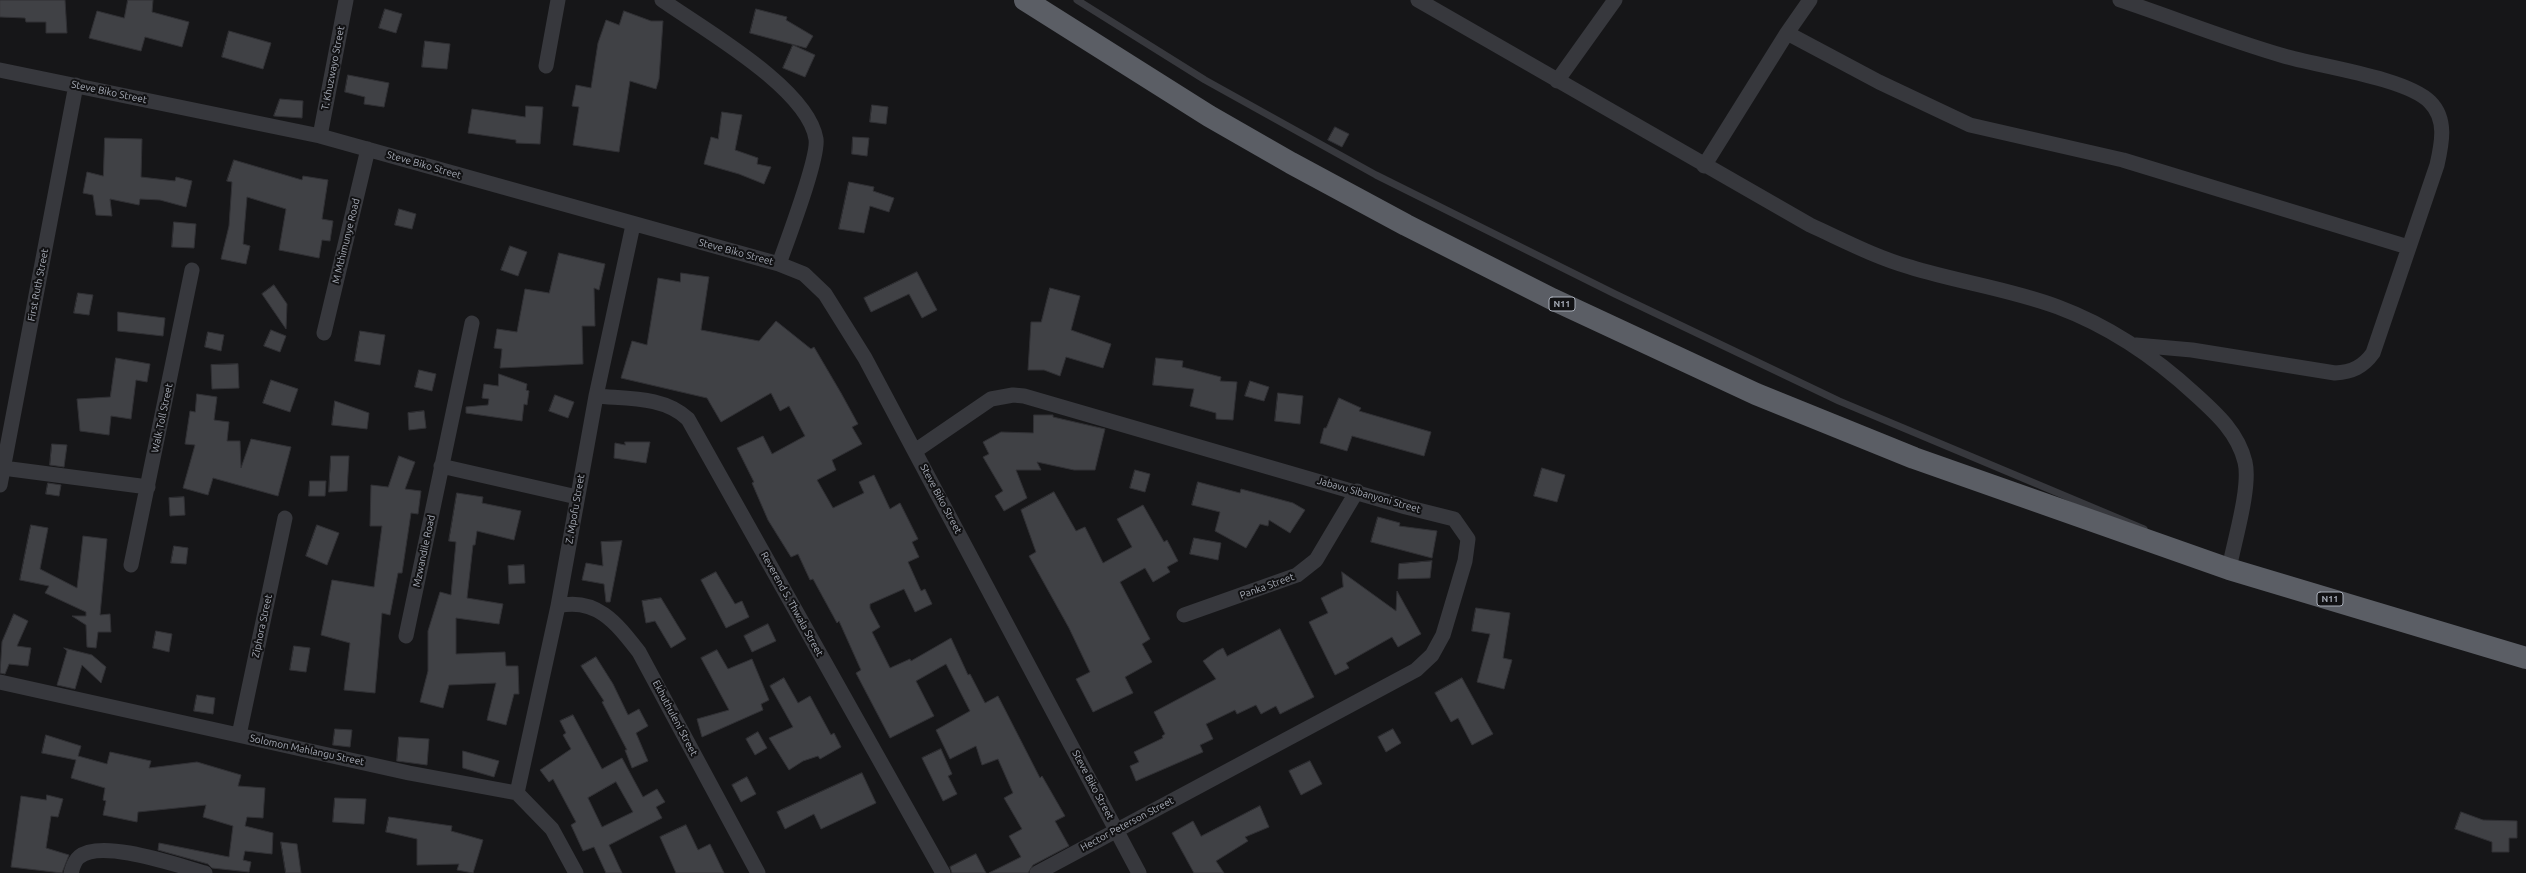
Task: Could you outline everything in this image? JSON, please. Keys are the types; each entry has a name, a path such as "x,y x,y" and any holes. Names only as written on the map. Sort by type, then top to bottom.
{"highway":[{"name":"N11","path":"1024,0 1209,116 1284,159 1413,229 1552,299 1756,394 1914,458 2229,569 2526,658"}],"street":[{"name":"T. Khuzwayo Street","path":"320,136 346,0"},
{"path":"546,66 558,0"},
{"path":"662,0 768,73 794,99 810,124 816,140 813,162 780,264"},
{"path":"1418,0 1704,166 1810,225 1871,253 1948,278 2057,306 2086,319 2132,344 2173,374 2218,417 2238,440 2245,463 2245,482 2229,569"},
{"path":"1557,81 1615,0"},
{"path":"1704,166 1787,33 1810,0"},
{"path":"2120,0 2284,56 2347,70 2420,92 2437,112 2443,138 2438,165 2408,247 2373,353 2366,363 2347,372 2335,373 2192,350 2132,344"},
{"path":"1787,33 1879,82 1970,125 2123,160 2408,247"},
{"name":"Steve Biko Street","path":"0,70 320,136 633,225 780,264 804,274 829,299 865,358 1117,829 1139,873"},
{"name":"First Ruth Street","path":"0,485 76,85"},
{"name":"M Mthimunye Road","path":"324,333 368,149"},
{"name":"Z. Mpofu Street","path":"517,793 558,606 596,396 633,225"},
{"name":"Walk Toll Street","path":"131,565 192,270"},
{"name":"Mzwandile Road","path":"406,636 472,323"},
{"name":"Jabavu Sibanyoni Street","path":"915,451 991,399 1013,395 1032,398 1357,491 1406,507 1441,514 1454,519 1463,530 1468,540 1468,550 1443,635 1432,655 1416,670 1216,776"},
{"name":"Reverend S. Thwala Street","path":"596,396 656,402 671,407 688,419 942,873"},
{"path":"441,466 577,497"},
{"path":"3,468 148,487"},
{"name":"Panka Street","path":"1184,615 1297,575 1316,560 1357,491"},
{"name":"Ziphora Street","path":"239,735 285,518"},
{"name":"Ekhuthuleni Street","path":"558,606 568,604 588,605 604,613 617,624 639,652 758,873"},
{"name":"Solomon Mahlangu Street","path":"0,682 409,773 517,793"},
{"name":"Hector Peterson Street","path":"1037,873 1216,776"},
{"path":"517,793 552,829 576,873"},
{"path":"71,873 74,863 80,856 104,850 205,873"}],"lane":[{"path":"1077,0 1205,80 1376,174 1839,401 2122,518 2182,552"}],"building":[{"path":"0,0 65,0 67,33 46,33 46,22 26,22 25,18 0,17"},
{"path":"128,0 153,0 152,12 189,22 182,47 145,37 141,51 89,38 97,11 124,18"},
{"path":"385,9 402,14 396,33 379,28"},
{"path":"756,9 787,17 786,20 813,36 806,48 750,33"},
{"path":"624,11 651,21 663,21 659,79 656,89 630,81 619,152 573,145 579,107 572,106 576,85 591,88 598,43 606,20 619,25"},
{"path":"229,31 271,43 263,69 222,57"},
{"path":"425,41 450,44 447,69 422,67"},
{"path":"793,45 815,55 805,77 783,68"},
{"path":"348,75 389,83 384,107 364,104 365,97 345,92"},
{"path":"280,99 303,101 302,118 274,116"},
{"path":"872,105 888,107 886,124 870,122"},
{"path":"526,106 543,107 540,144 516,143 516,140 468,133 472,109 525,117"},
{"path":"722,112 742,115 735,150 758,158 757,164 771,167 764,184 739,174 704,164 711,137 718,139"},
{"path":"1335,127 1349,134 1342,147 1328,140"},
{"path":"853,137 869,138 867,156 852,154"},
{"path":"105,138 142,139 141,177 175,181 176,177 192,181 186,207 160,200 140,199 139,205 110,199 112,216 96,215 93,195 83,193 87,172 103,176"},
{"path":"234,160 302,180 303,176 328,180 322,219 333,221 330,241 322,240 319,258 279,250 286,209 247,197 243,244 250,246 246,264 221,259 229,226 232,182 227,181"},
{"path":"849,182 874,187 873,191 894,198 889,212 870,206 864,233 839,229"},
{"path":"399,209 416,214 412,229 395,225"},
{"path":"174,222 196,224 194,248 172,247"},
{"path":"510,246 527,252 518,276 501,270"},
{"path":"559,253 605,264 599,290 594,288 595,326 582,326 583,364 500,368 502,349 494,348 497,329 517,332 525,289 549,293"},
{"path":"917,272 937,310 922,318 909,294 871,312 864,298"},
{"path":"681,273 709,277 701,330 759,341 776,321 811,349 814,347 841,393 858,424 852,427 862,444 832,460 836,470 817,480 833,508 864,493 859,482 874,475 890,509 900,503 918,539 912,542 919,557 908,562 921,591 925,589 932,604 915,612 904,589 870,604 870,608 880,627 872,632 890,668 910,659 911,661 951,638 968,675 970,674 985,703 998,696 1040,778 1042,776 1065,816 1055,821 1069,846 1033,865 1028,873 989,873 1021,857 1009,836 1022,829 1004,798 1013,793 998,759 982,765 976,746 950,759 936,730 970,711 946,664 916,681 934,716 890,738 856,673 861,670 839,621 837,623 813,579 810,580 798,554 791,557 768,520 752,483 754,482 737,448 763,436 772,454 805,436 789,406 780,411 771,393 721,422 707,398 621,378 632,341 647,345 658,278 680,282"},
{"path":"274,285 287,304 286,329 262,294"},
{"path":"1050,288 1080,296 1071,330 1111,344 1103,368 1066,357 1060,376 1044,370 1028,370 1031,322 1041,322"},
{"path":"78,293 93,295 89,315 74,313"},
{"path":"118,312 165,318 163,336 118,331"},
{"path":"271,330 286,336 280,352 264,346"},
{"path":"360,331 385,335 380,365 355,361"},
{"path":"208,332 224,335 221,351 205,347"},
{"path":"116,358 150,364 147,382 136,380 131,419 111,416 109,435 80,431 77,399 110,397"},
{"path":"1156,358 1183,361 1182,367 1221,377 1220,381 1237,382 1233,420 1216,419 1216,413 1190,406 1194,389 1153,385"},
{"path":"238,364 239,388 212,389 211,365"},
{"path":"419,370 436,374 432,391 415,387"},
{"path":"499,374 527,384 526,390 529,391 527,405 524,404 522,421 466,413 466,407 488,405 489,399 482,398 484,384 498,386"},
{"path":"271,380 298,389 290,412 263,403"},
{"path":"1250,381 1269,387 1264,401 1245,396"},
{"path":"1278,393 1303,396 1300,424 1275,421"},
{"path":"197,394 217,397 214,420 229,422 227,441 240,441 241,468 251,439 291,447 278,496 213,478 208,495 183,488 195,445 185,444 190,411 195,412"},
{"path":"555,395 574,402 568,418 549,411"},
{"path":"1339,398 1361,408 1359,411 1431,432 1424,456 1352,436 1347,451 1320,443 1324,428 1326,428"},
{"path":"335,401 369,413 367,429 332,425"},
{"path":"424,411 426,428 409,430 408,413"},
{"path":"1034,415 1053,415 1053,417 1105,429 1095,470 1074,470 1037,462 1041,470 1016,470 1027,498 1004,511 995,496 1003,491 983,457 989,454 983,442 1001,432 1033,433"},
{"path":"625,442 650,442 646,463 614,458 615,443 625,445"},
{"path":"52,444 67,445 64,467 50,465"},
{"path":"331,456 349,456 347,491 329,492"},
{"path":"399,456 415,462 405,489 421,491 418,514 411,513 402,573 398,573 390,615 382,613 375,693 344,690 350,643 321,635 332,580 374,587 382,526 370,526 371,485 388,487"},
{"path":"1542,468 1565,475 1557,502 1534,496"},
{"path":"1135,470 1150,474 1145,492 1130,488"},
{"path":"310,481 326,481 325,496 309,496"},
{"path":"1198,482 1240,493 1241,489 1293,503 1305,510 1290,533 1269,520 1268,526 1260,524 1246,548 1215,531 1220,512 1192,505"},
{"path":"48,483 61,485 59,496 46,494"},
{"path":"1054,492 1076,531 1085,527 1103,563 1132,547 1117,519 1143,505 1164,542 1167,540 1178,561 1167,567 1170,572 1153,582 1145,568 1120,582 1150,639 1142,644 1152,662 1125,677 1133,693 1093,712 1076,679 1090,672 1069,628 1029,556 1036,552 1021,510"},
{"path":"457,493 483,497 482,503 521,511 514,540 477,531 475,545 473,545 467,598 503,604 499,624 456,618 456,654 505,652 506,666 518,666 519,694 514,694 506,725 487,720 496,683 449,685 443,708 420,702 428,671 428,631 440,592 451,595 456,542 449,541"},
{"path":"184,497 185,515 170,516 169,498"},
{"path":"1378,517 1400,523 1399,526 1437,531 1432,558 1371,542"},
{"path":"31,525 48,528 40,569 77,588 83,536 107,539 100,615 110,614 111,632 98,632 96,648 87,647 86,625 72,616 86,616 86,612 45,593 49,586 20,580"},
{"path":"317,525 339,533 327,565 306,556"},
{"path":"1194,538 1221,543 1218,560 1190,554"},
{"path":"622,541 610,602 606,602 604,584 582,580 586,563 603,566 601,542"},
{"path":"174,546 188,548 186,564 171,563"},
{"path":"1432,561 1430,578 1398,579 1399,564"},
{"path":"524,565 525,583 509,584 508,566"},
{"path":"716,572 735,604 742,601 749,617 726,628 701,580"},
{"path":"1342,572 1396,611 1397,591 1421,634 1398,647 1392,637 1346,663 1349,668 1335,675 1309,622 1328,613 1321,598 1343,587"},
{"path":"661,598 686,639 671,648 655,621 646,623 642,601"},
{"path":"1476,608 1510,613 1503,658 1512,660 1504,689 1477,682 1490,634 1472,631"},
{"path":"14,614 28,621 17,646 31,648 28,666 9,664 5,674 0,673 2,642"},
{"path":"768,624 776,641 752,652 744,636"},
{"path":"1280,629 1314,697 1280,714 1276,706 1261,714 1256,705 1237,714 1235,710 1206,724 1213,739 1200,745 1203,752 1136,781 1130,766 1139,762 1134,752 1163,738 1162,736 1165,734 1154,712 1216,679 1203,661 1217,651 1223,648 1227,656"},
{"path":"156,631 172,634 169,652 153,648"},
{"path":"294,646 310,648 306,672 290,670"},
{"path":"64,648 92,655 106,667 101,683 82,665 75,689 57,685 67,651"},
{"path":"717,650 728,669 752,659 769,700 761,704 763,710 702,737 697,719 729,710 701,658"},
{"path":"596,657 613,684 628,715 639,709 648,726 636,733 648,761 632,768 625,750 627,750 602,702 604,701 581,666"},
{"path":"784,678 798,703 810,696 831,735 834,733 841,747 820,759 818,756 803,761 789,770 769,738 793,727 770,686"},
{"path":"1462,678 1493,734 1472,745 1458,718 1451,722 1435,693"},
{"path":"197,695 215,698 213,714 194,711"},
{"path":"573,715 602,769 622,758 643,797 657,789 665,802 656,807 662,818 609,845 622,873 606,873 594,847 583,851 571,825 576,822 553,779 549,782 540,770 571,749 563,735 566,733 560,721","holes":["616,782 633,812 602,827 588,798"]},
{"path":"335,729 352,730 350,747 333,745"},
{"path":"1393,729 1401,743 1386,752 1378,737"},
{"path":"758,732 767,748 755,755 746,739"},
{"path":"46,735 81,746 78,756 107,764 110,752 151,761 149,768 197,762 241,775 238,786 265,788 263,818 247,817 245,826 273,833 272,854 245,851 243,860 251,862 249,872 212,868 208,864 158,850 159,843 229,857 233,826 203,817 206,805 138,812 137,822 103,815 106,801 103,800 105,788 71,778 76,760 42,753"},
{"path":"399,737 429,739 427,765 397,761"},
{"path":"941,749 952,774 948,776 957,794 943,801 922,758"},
{"path":"463,751 499,761 494,777 463,768"},
{"path":"1310,761 1322,784 1301,795 1289,771"},
{"path":"862,773 876,803 821,829 814,814 785,829 777,812"},
{"path":"747,777 756,794 741,802 732,785"},
{"path":"47,795 63,799 58,817 51,816 46,848 69,855 62,873 11,867 21,796 46,800"},
{"path":"335,798 366,799 364,824 333,822"},
{"path":"1260,806 1269,827 1245,837 1248,841 1216,861 1224,873 1194,873 1172,833 1193,821 1201,836"},
{"path":"2461,812 2483,820 2517,821 2517,838 2509,838 2509,852 2492,852 2492,842 2455,829"},
{"path":"389,817 452,826 451,831 483,840 473,873 457,870 459,864 417,865 417,839 386,832"},
{"path":"686,825 698,850 710,844 724,873 676,873 660,837"},
{"path":"281,842 297,844 301,873 286,873"},
{"path":"976,854 986,873 952,873 950,867"}]}
